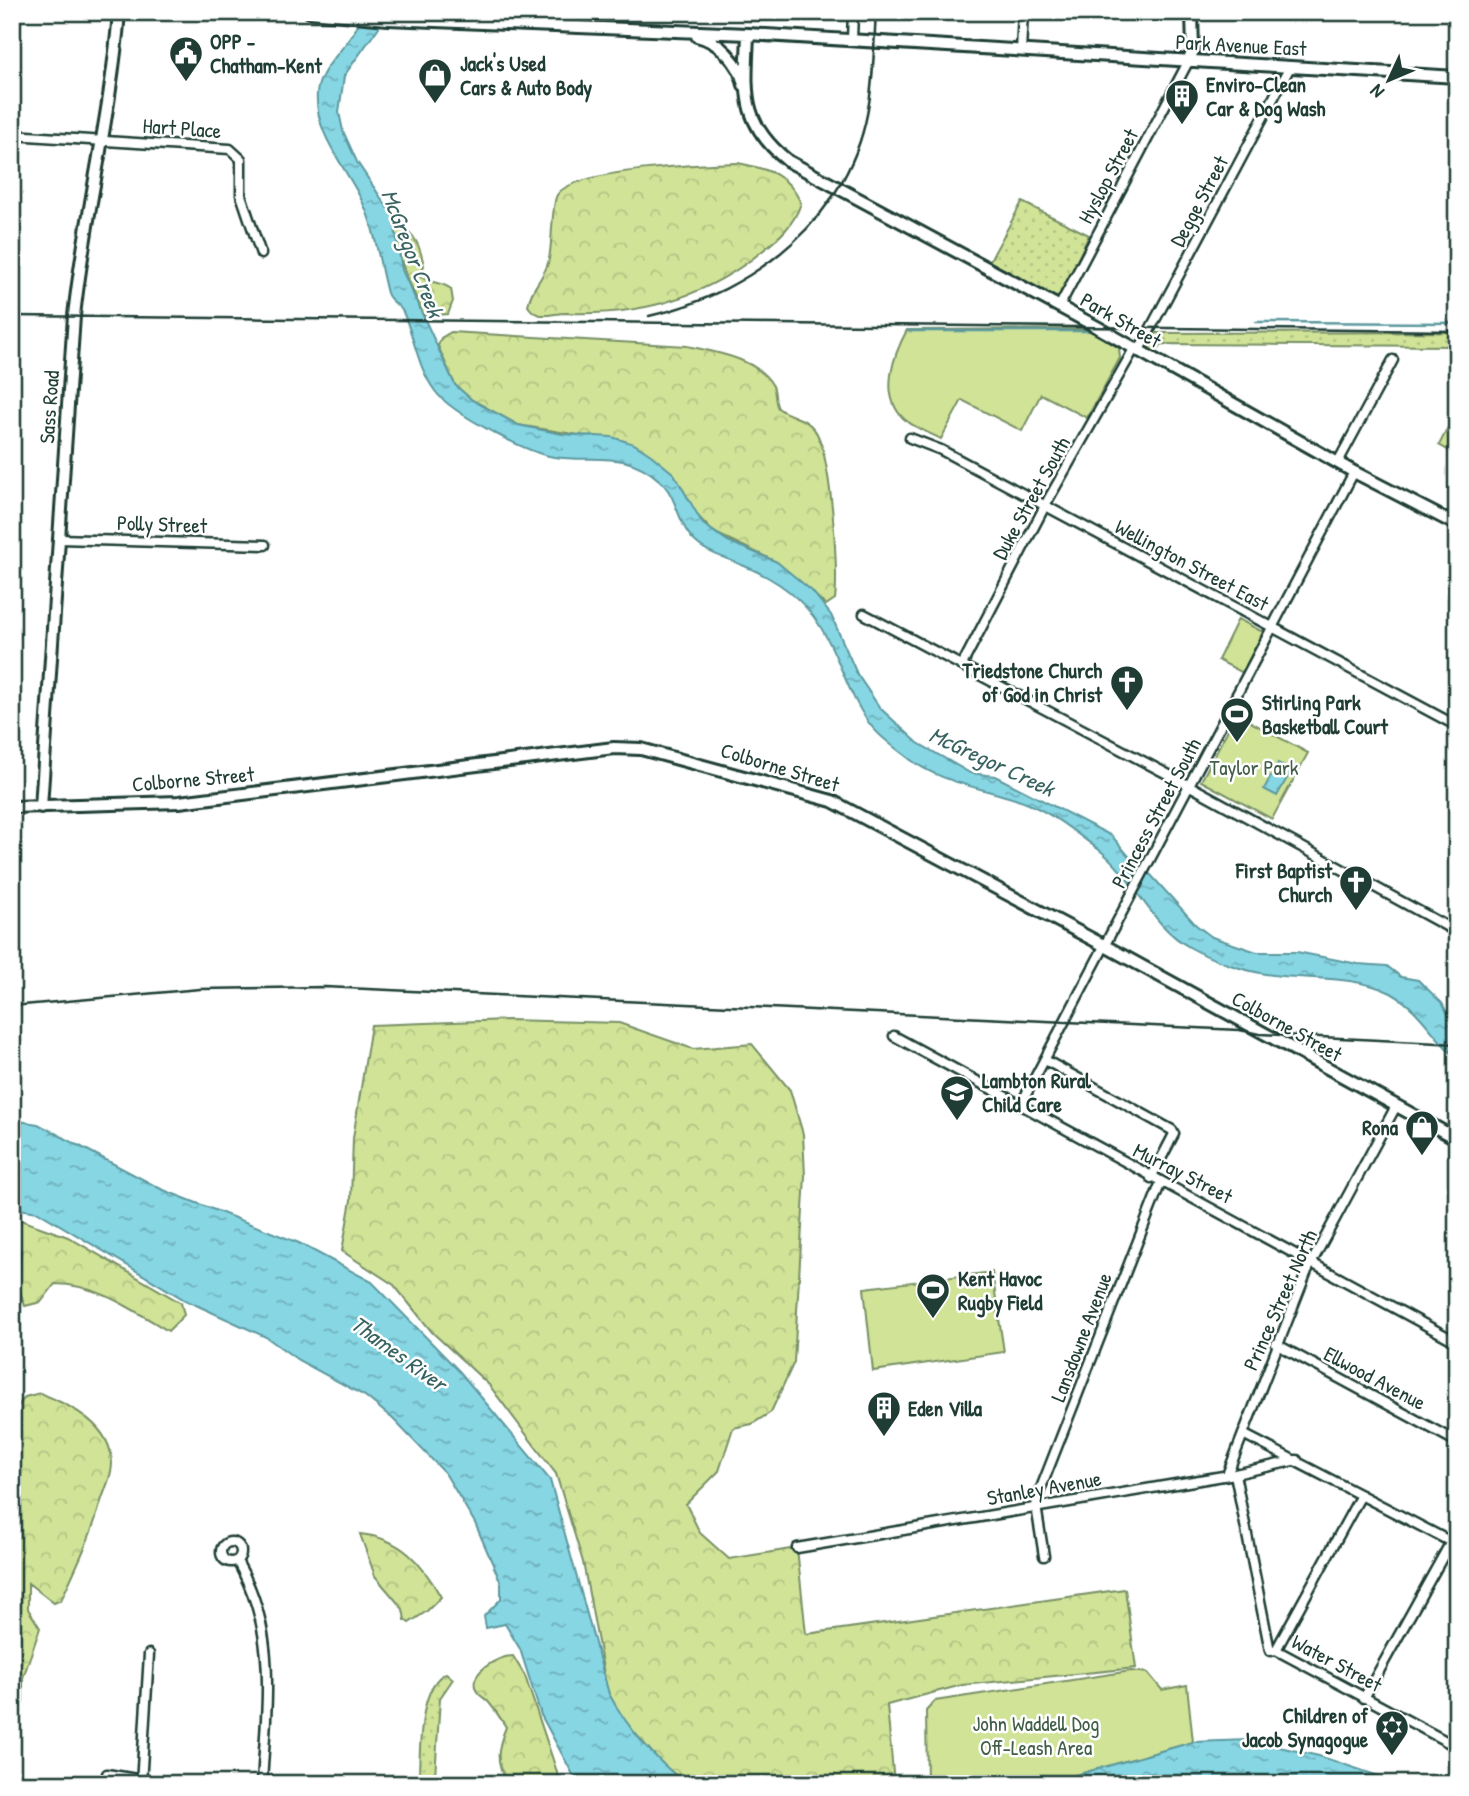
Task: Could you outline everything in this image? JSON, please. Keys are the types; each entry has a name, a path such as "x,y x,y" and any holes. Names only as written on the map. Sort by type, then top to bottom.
{"street":[{"name":"Sass Road","path":"41,807 77,292 101,139 115,77 120,12"},
{"name":"Park Avenue East","path":"310,12 388,19 748,34 1104,54 1188,62 1457,77"},
{"path":"852,40 853,12"},
{"path":"1021,51 1023,12"},
{"path":"1188,62 1193,51 1192,12"},
{"path":"666,32 702,37 720,48 736,64 746,94"},
{"path":"746,94 748,34"},
{"name":"Hyslop Street","path":"1059,307 1188,62"},
{"name":"Degge Street","path":"1136,350 1290,67"},
{"name":"Park Street","path":"746,94 752,120 768,145 788,161 1457,526"},
{"path":"12,135 101,139"},
{"name":"Hart Place","path":"101,139 226,148 236,152 242,164 242,195 261,254"},
{"name":"Duke Street South","path":"962,665 1046,506 1136,350"},
{"path":"1338,462 1394,360"},
{"name":"Wellington Street East","path":"910,438 941,450 1457,726"},
{"name":"Princess Street South","path":"1020,1106 1107,947 1354,472"},
{"name":"Polly Street","path":"58,539 265,545"},
{"path":"864,614 1190,786 1457,932"},
{"name":"Colborne Street","path":"12,807 179,802 614,748 641,749 832,801 1107,947 1395,1108 1457,1139"},
{"name":"Murray Street","path":"894,1036 1457,1342"},
{"path":"1045,1060 1172,1130 1174,1134 1151,1178"},
{"name":"Prince Street North","path":"1231,1474 1276,1344 1312,1262 1395,1108"},
{"name":"Lansdowne Avenue","path":"1036,1506 1161,1182"},
{"name":"Ellwood Avenue","path":"1276,1344 1457,1442"},
{"path":"1243,1434 1454,1544"},
{"name":"Stanley Avenue","path":"797,1548 1231,1474 1297,1460"},
{"path":"1231,1474 1270,1651 1276,1650 1361,1495"},
{"path":"1036,1506 1044,1556"},
{"path":"1364,1698 1454,1544 1457,1531"},
{"path":"237,1561 258,1603 267,1644 262,1784"},
{"name":"Water Street","path":"1276,1650 1457,1746"},
{"path":"142,1782 149,1654"},
{"path":"107,1774 166,1784"}],"green space":[{"path":"738,163 776,174 790,185 801,203 785,230 768,247 739,268 694,293 645,307 540,315 528,306 548,263 555,200 568,186 588,179 642,170"},
{"path":"1022,202 1089,235 1060,298 1055,300 987,266"},
{"path":"399,227 414,237 419,248 424,266 418,275 451,289 453,301 448,314 424,316 399,253 395,229"},
{"path":"1090,329 1119,348 1120,358 1087,418 1041,394 1022,431 962,400 941,439 903,418 892,398 891,374 907,330"},
{"path":"451,332 687,346 722,354 757,369 773,386 778,408 810,425 820,441 832,511 836,563 835,599 826,605 777,562 713,532 695,513 680,484 579,435 518,425 472,400 455,385 438,346 441,338"},
{"path":"1457,332 1457,346 1162,344 1154,353 1148,349 1156,333"},
{"path":"1457,410 1457,455 1439,445"},
{"path":"1238,619 1263,632 1243,673 1218,660"},
{"name":"Taylor Park","path":"1236,714 1308,753 1272,819 1201,781"},
{"path":"508,1020 619,1023 693,1049 752,1044 790,1090 803,1134 805,1176 794,1362 771,1412 752,1424 733,1428 719,1471 686,1504 700,1533 729,1559 797,1548 806,1634 1125,1589 1136,1668 962,1685 887,1705 894,1784 687,1784 665,1767 622,1719 607,1690 583,1562 556,1474 489,1385 432,1332 394,1285 342,1251 351,1200 353,1138 371,1025"},
{"path":"12,1217 68,1237 181,1303 184,1315 168,1331 100,1293 55,1284 41,1302 25,1306 18,1286 21,1250 12,1246"},
{"name":"Kent Havoc Rugby Field","path":"992,1272 1004,1352 873,1371 864,1288"},
{"path":"40,1393 76,1410 97,1428 110,1450 112,1469 87,1542 61,1600 54,1603 28,1583 28,1609 40,1628 23,1678 23,1702 12,1734 12,1414 25,1397"},
{"path":"360,1534 387,1541 409,1554 426,1573 441,1597 409,1623 405,1620 403,1609 375,1576"},
{"path":"513,1656 525,1676 561,1784 507,1784 503,1776 499,1756 506,1727 489,1702 478,1693 475,1680 491,1663"},
{"name":"John Waddell Dog Off-Leash Area","path":"1131,1671 1148,1673 1162,1690 1187,1685 1193,1742 1044,1784 927,1784 926,1711 935,1701"},
{"path":"446,1673 453,1679 440,1698 435,1777 430,1784 422,1784 419,1775 420,1750 426,1704 437,1680"}],"water":[{"name":"McGregor Creek","path":"362,12 379,12 379,27 344,76 339,112 343,131 357,162 393,216 402,270 455,385 472,400 518,425 562,434 612,437 634,444 651,455 674,474 703,524 728,541 777,562 812,591 831,615 857,674 880,708 918,743 970,773 995,776 1112,836 1138,867 1151,875 1196,925 1212,937 1257,952 1297,952 1358,964 1387,966 1401,977 1418,980 1442,1003 1457,1030 1457,1059 1410,1007 1391,993 1377,987 1348,981 1252,971 1191,948 1164,927 1111,860 1064,824 1026,803 934,773 920,766 882,737 861,710 829,642 813,616 788,591 769,578 699,545 686,530 666,487 646,470 634,464 608,459 542,454 490,431 444,400 424,372 403,312 387,293 365,207 331,147 317,107 317,93 324,72 353,34"},
{"path":"1278,763 1291,771 1277,796 1264,789"},
{"name":"Thames River","path":"12,1120 38,1124 161,1189 299,1243 372,1282 460,1372 550,1480 609,1694 643,1743 686,1784 578,1784 541,1715 520,1649 505,1624 486,1628 484,1616 501,1599 501,1583 475,1523 445,1473 393,1419 365,1396 298,1360 266,1337 185,1300 38,1212 12,1208"},
{"path":"1249,1740 1319,1756 1402,1784 1044,1784 1193,1742"}],"waterway":[{"path":"1256,322 1457,323"},
{"path":"908,331 1087,331"}],"railway":[{"path":"649,316 688,305 725,289 761,268 792,243 820,214 843,180 859,143 871,92 876,12"},
{"path":"12,316 1457,331"},
{"path":"12,1006 200,989 325,987 1239,1030 1260,1034 1457,1044"}],"place":[{"name":"OPP - Chatham-Kent","path":"186,83"},
{"name":"Jack's Used Cars & Auto Body","path":"435,105"},
{"name":"Enviro-Clean Car & Dog Wash","path":"1182,126"},
{"name":"Triedstone Church of God in Christ","path":"1127,712"},
{"name":"Stirling Park Basketball Court","path":"1237,744"},
{"name":"First Baptist Church","path":"1356,912"},
{"name":"Lambton Rural Child Care","path":"957,1122"},
{"name":"Rona","path":"1422,1157"},
{"name":"Kent Havoc Rugby Field","path":"933,1320"},
{"name":"Eden Villa","path":"884,1438"},
{"name":"Children of Jacob Synagogue","path":"1392,1757"}]}
